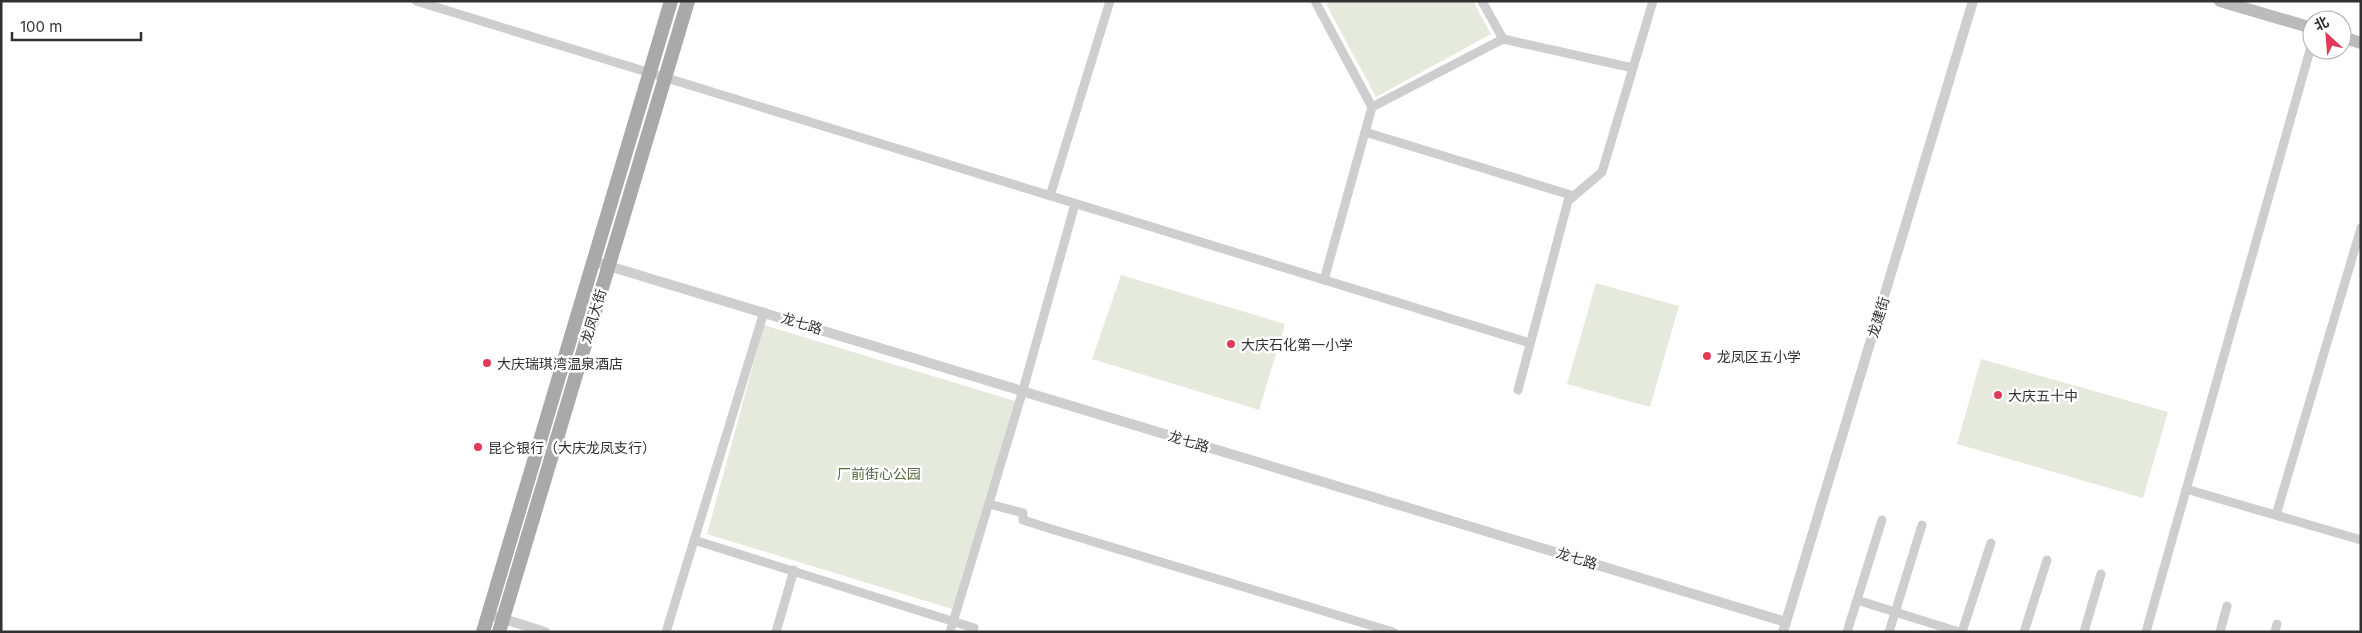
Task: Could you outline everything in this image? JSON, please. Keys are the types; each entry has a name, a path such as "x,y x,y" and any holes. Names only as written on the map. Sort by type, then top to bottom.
{"main road":[{"name":"龙凤大街","path":"482,632 671,1"},
{"name":"龙凤大街","path":"501,625 688,1"},
{"path":"2220,1 2302,25"}],"street":[{"path":"416,1 664,79 1530,343"},
{"path":"1050,196 1110,1"},
{"path":"1314,1 1372,107 1324,280"},
{"path":"1482,1 1503,39"},
{"path":"1518,390 1568,201 1602,172 1654,1"},
{"name":"龙建街","path":"1784,627 1973,1"},
{"path":"1372,107 1503,39 1633,68"},
{"path":"2146,632 2307,60"},
{"path":"1365,132 1574,196"},
{"path":"950,632 1023,390 1075,204"},
{"path":"2276,515 2361,228"},
{"name":"龙七路","path":"592,261 608,264 1023,390 1784,627"},
{"path":"666,632 764,312"},
{"path":"2186,489 2361,540"},
{"path":"989,504 1023,513 1023,520 1048,528 1393,632"},
{"path":"1847,632 1882,520"},
{"path":"1889,632 1922,525"},
{"path":"694,540 974,628 973,632"},
{"path":"1857,600 1961,632 1991,543"},
{"path":"2024,632 2047,560"},
{"path":"776,632 794,570"},
{"path":"2084,632 2101,574"},
{"path":"2220,632 2227,606"},
{"path":"488,614 501,625 546,632"}],"green space":[{"path":"1331,1 1473,1 1491,34 1376,97 1326,4"},
{"path":"1121,275 1285,324 1259,410 1092,359"},
{"path":"1596,283 1679,306 1650,407 1567,384"},
{"name":"厂前街心公园","path":"764,325 1015,401 952,609 707,534"},
{"path":"1981,359 2168,412 2143,498 1957,444"}],"place":[{"name":"大庆石化第一小学","path":"1231,344"},
{"name":"龙凤区五小学","path":"1707,356"},
{"name":"大庆瑞琪湾温泉酒店","path":"487,363"},
{"name":"大庆五十中","path":"1998,395"},
{"name":"昆仑银行（大庆龙凤支行）","path":"478,447"}]}
